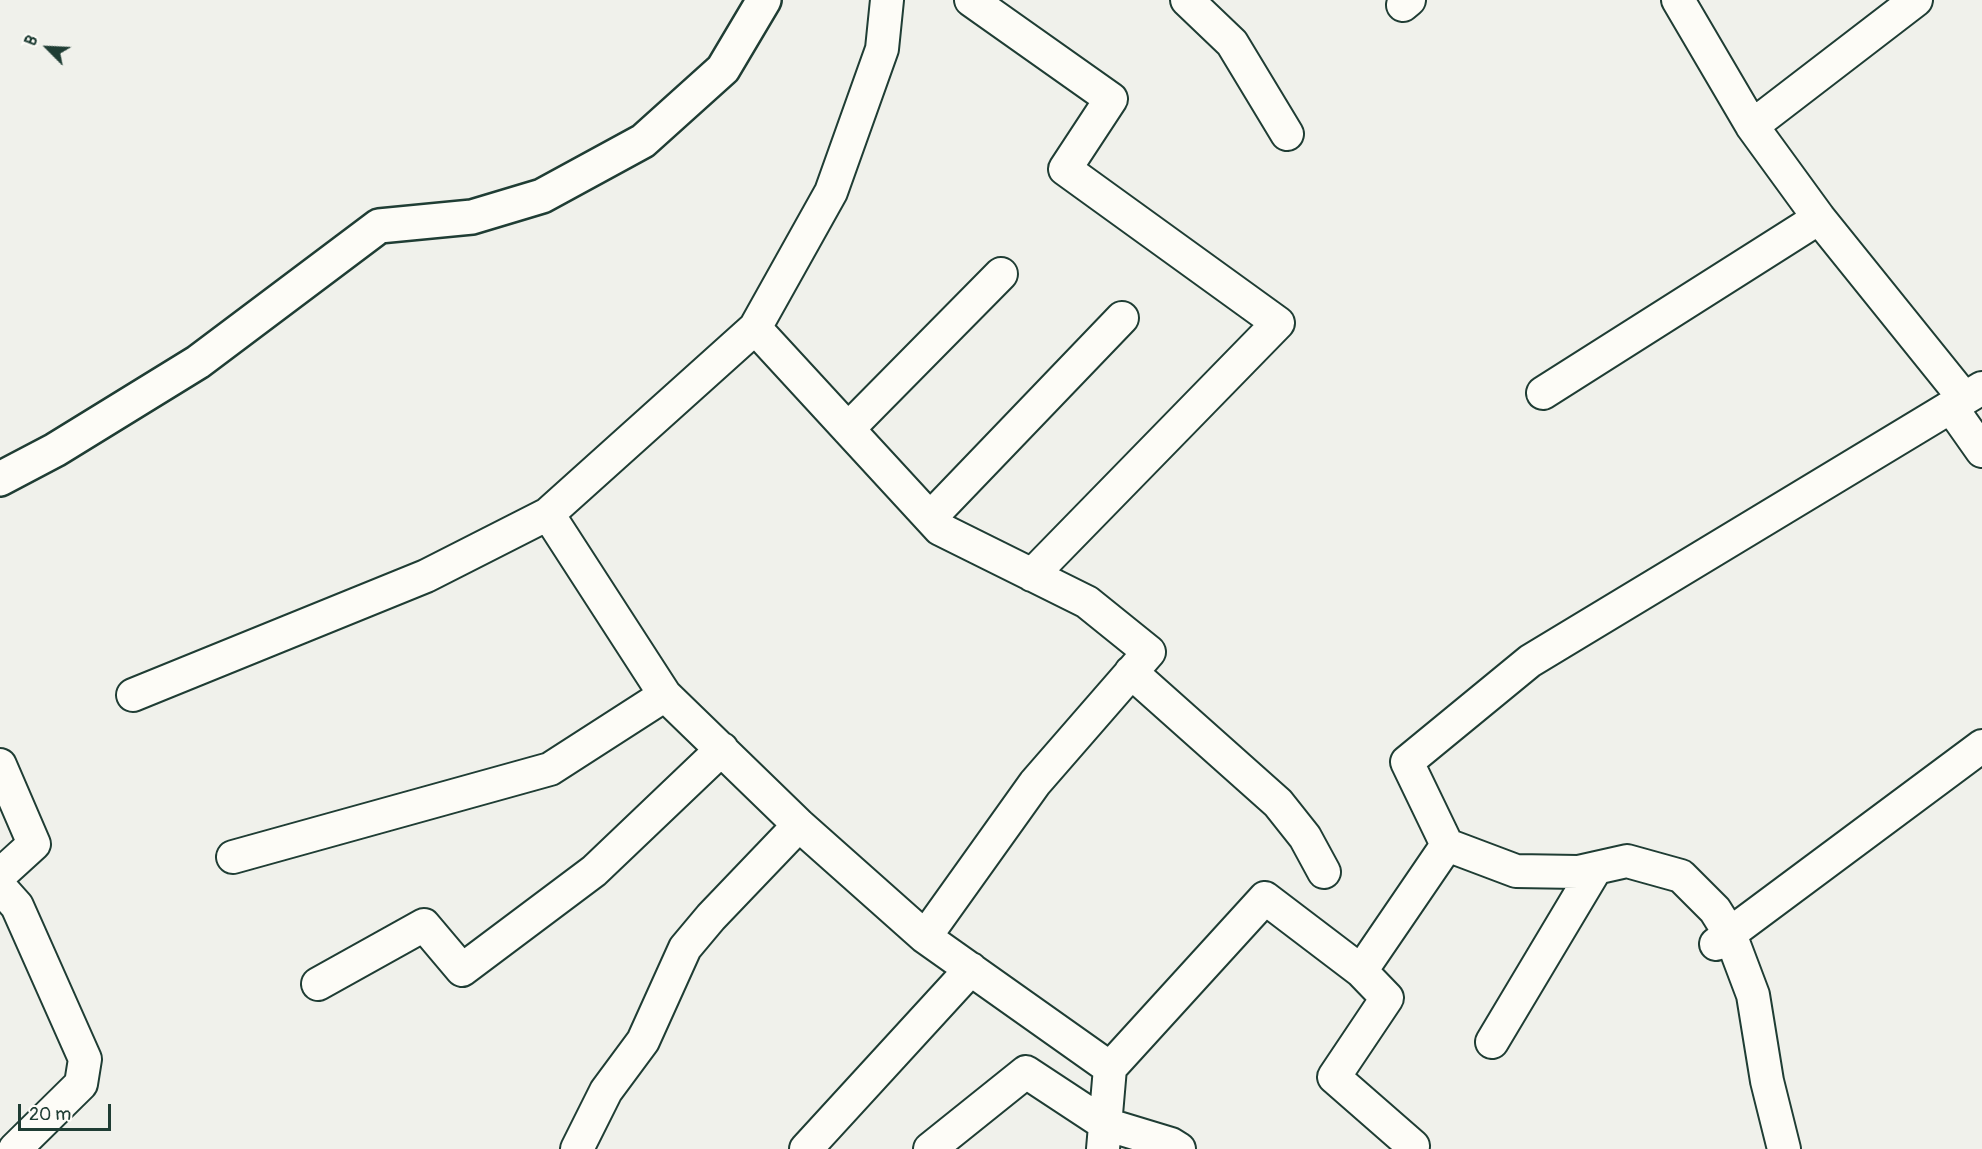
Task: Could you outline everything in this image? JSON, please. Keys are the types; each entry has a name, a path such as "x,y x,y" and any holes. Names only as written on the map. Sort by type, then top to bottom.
{"main road":[{"path":"0,478 55,450 198,362 379,226 472,217 542,196 643,141 723,69 764,0"}],"street":[{"path":"133,695 426,576 548,514 755,328 831,192 882,50 887,0"},
{"path":"971,0 1111,99 1065,169 1278,323 1032,574"},
{"path":"1188,0 1232,43 1287,134"},
{"path":"1678,0 1752,126 1819,218 1966,398 1982,451"},
{"path":"1752,126 1916,0"},
{"path":"1543,393 1819,218"},
{"path":"848,429 1001,274"},
{"path":"930,518 1122,318"},
{"path":"755,328 940,530 1087,602 1149,652 1035,783 925,937"},
{"path":"1784,1149 1767,1082 1753,996 1723,939 1715,910 1681,876 1627,861 1578,872 1516,871 1447,845 1407,762 1530,661 1966,398"},
{"path":"548,514 665,695 799,825 925,937 1110,1068"},
{"path":"1131,672 1278,803 1305,837 1324,872"},
{"path":"233,856 550,770 665,695"},
{"path":"1723,939 1982,746"},
{"path":"318,984 424,925 462,970 594,871 722,749"},
{"path":"0,765 34,844 0,875"},
{"path":"577,1149 606,1091 643,1041 685,948 711,917 799,825"},
{"path":"1361,970 1447,845"},
{"path":"1492,1042 1596,868"},
{"path":"0,887 17,906 85,1059 81,1084 15,1149"},
{"path":"1104,1136 1110,1068 1265,898 1361,970 1387,998 1334,1077 1413,1146 1410,1149"},
{"path":"806,1149 971,969"},
{"path":"930,1149 1026,1072 1104,1136 1171,1144 1179,1149"}]}
